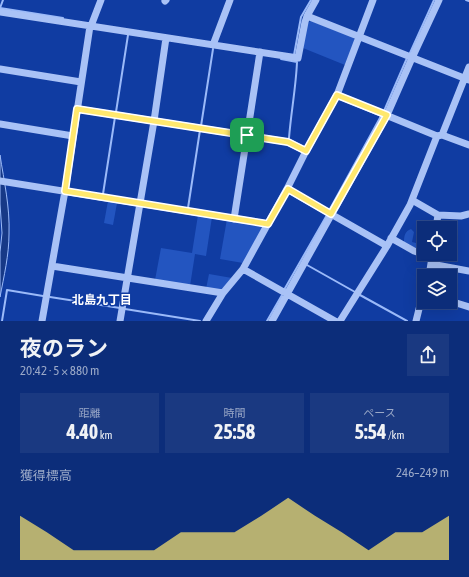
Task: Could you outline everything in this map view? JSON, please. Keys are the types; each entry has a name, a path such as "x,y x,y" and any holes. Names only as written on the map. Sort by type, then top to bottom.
{"street":[{"path":"42,321 65,191 90,26 101,0"},
{"path":"213,45 230,0"},
{"path":"0,12 298,58 305,22 316,0"},
{"path":"209,320 223,293 243,269 288,189 306,151 337,95 373,0"},
{"path":"272,321 286,293 387,115 439,0"},
{"path":"307,16 467,79"},
{"path":"120,321 154,121 166,38"},
{"path":"234,219 260,52"},
{"path":"340,321 387,246 412,200 440,135 467,79 469,67"},
{"path":"0,69 82,82"},
{"path":"337,95 469,145"},
{"path":"77,109 288,142 306,151"},
{"path":"0,124 73,136"},
{"path":"3,181 268,224"},
{"path":"288,189 387,246"},
{"path":"412,200 438,215 461,216 469,214"},
{"path":"437,221 438,215"},
{"path":"391,238 417,252"},
{"path":"441,261 469,271"},
{"path":"52,266 223,293"},
{"path":"243,269 335,321"},
{"path":"457,303 469,306"},
{"path":"416,321 419,309"}],"shaded area":[{"path":"311,21 353,37 355,41 345,65 303,48 307,23"},
{"path":"0,155 9,214 9,242 0,297 0,252 2,233 0,204"},
{"path":"108,201 117,203 113,225 104,223"},
{"path":"198,215 212,217 206,256 195,254 190,286 155,280 161,248 192,253"},
{"path":"227,219 261,225 263,228 243,263 220,259"},
{"path":"411,229 414,232 412,242 417,243 417,250 404,242 407,231"},
{"path":"209,274 232,278 219,290 206,289"}],"waterway":[{"path":"3,0 0,8 63,18"},
{"path":"294,55 301,17 311,0"},
{"path":"410,53 434,0"},
{"path":"116,112 128,35"},
{"path":"201,126 213,49"},
{"path":"384,111 407,58"},
{"path":"281,59 297,62 289,138"},
{"path":"330,209 381,116"},
{"path":"101,194 103,194 115,117"},
{"path":"188,208 200,130"},
{"path":"284,290 327,215"},
{"path":"307,265 355,292"},
{"path":"2,321 7,290 43,296"},
{"path":"267,321 282,295"},
{"path":"360,295 407,321"},
{"path":"50,297 120,308"},
{"path":"125,309 200,321"}],"district":[{"name":"北島九丁目","path":"102,300"}],"route":[{"path":"337,95 387,115 331,214 288,189 268,224 65,191 77,109 247,135 288,142 306,151 337,95"}]}
